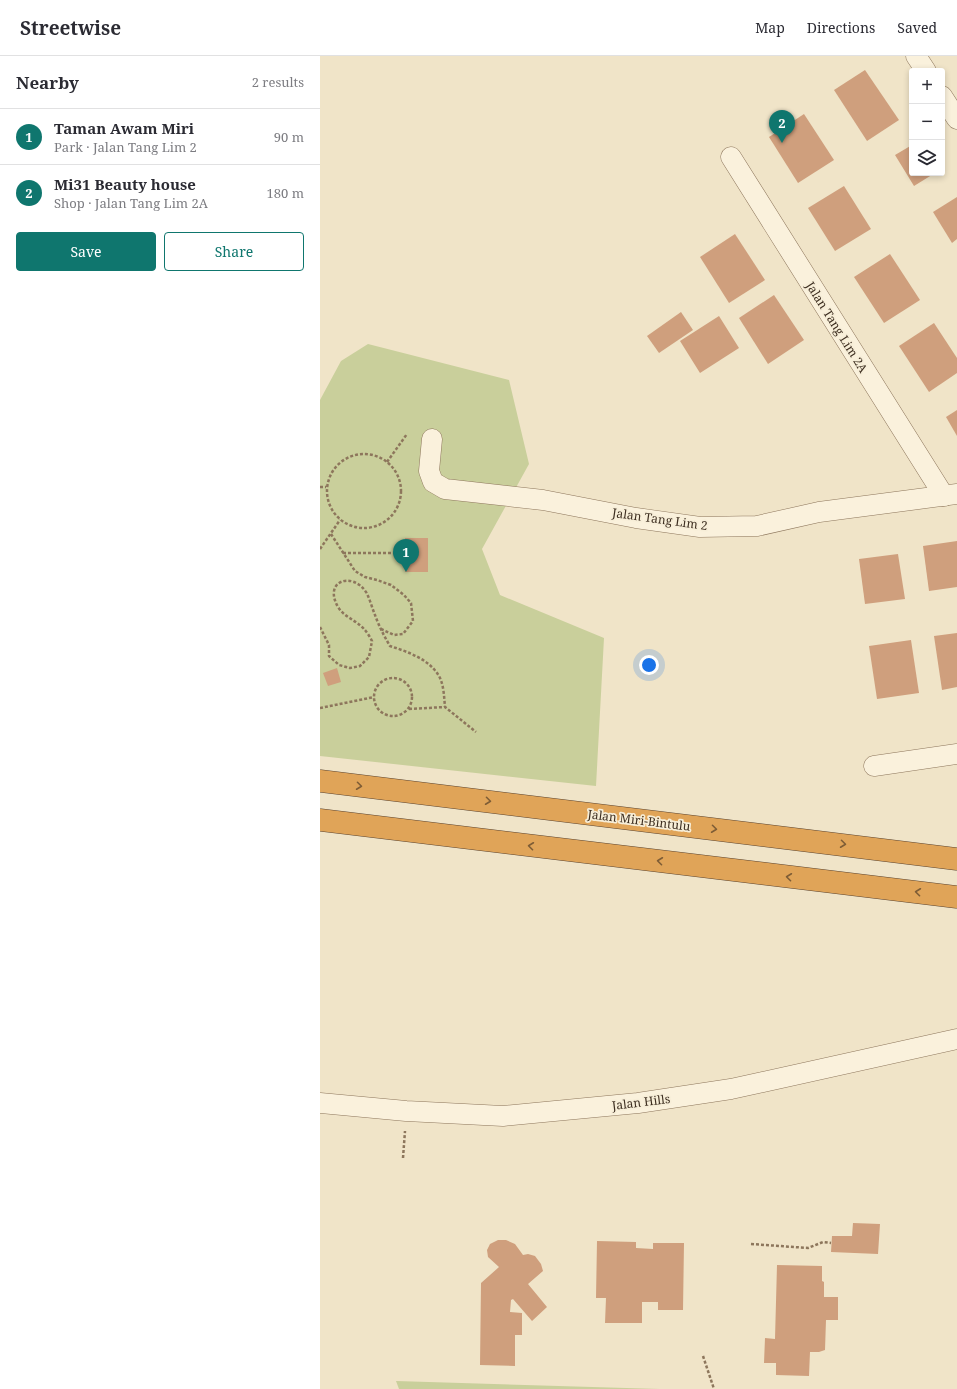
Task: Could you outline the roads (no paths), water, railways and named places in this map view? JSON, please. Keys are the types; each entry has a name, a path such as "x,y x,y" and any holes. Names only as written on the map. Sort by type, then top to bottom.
{"highway":[{"name":"Jalan Miri-Bintulu","path":"320,781 957,859"},
{"path":"320,820 957,897"}],"street":[{"path":"916,56 924,68"},
{"path":"945,101 957,119"},
{"name":"Jalan Tang Lim 2A","path":"731,157 950,495"},
{"name":"Jalan Tang Lim 2","path":"432,439 429,471 433,482 445,489 543,500 636,518 700,527 757,526 819,512 950,495"},
{"path":"874,766 957,754"},
{"name":"Jalan Hills","path":"320,1103 406,1111 503,1116 638,1103 731,1089 957,1039"}],"place":[{"name":"Mi31 Beauty house","path":"782,143"},
{"name":"Taman Awam Miri","path":"406,572"}]}
